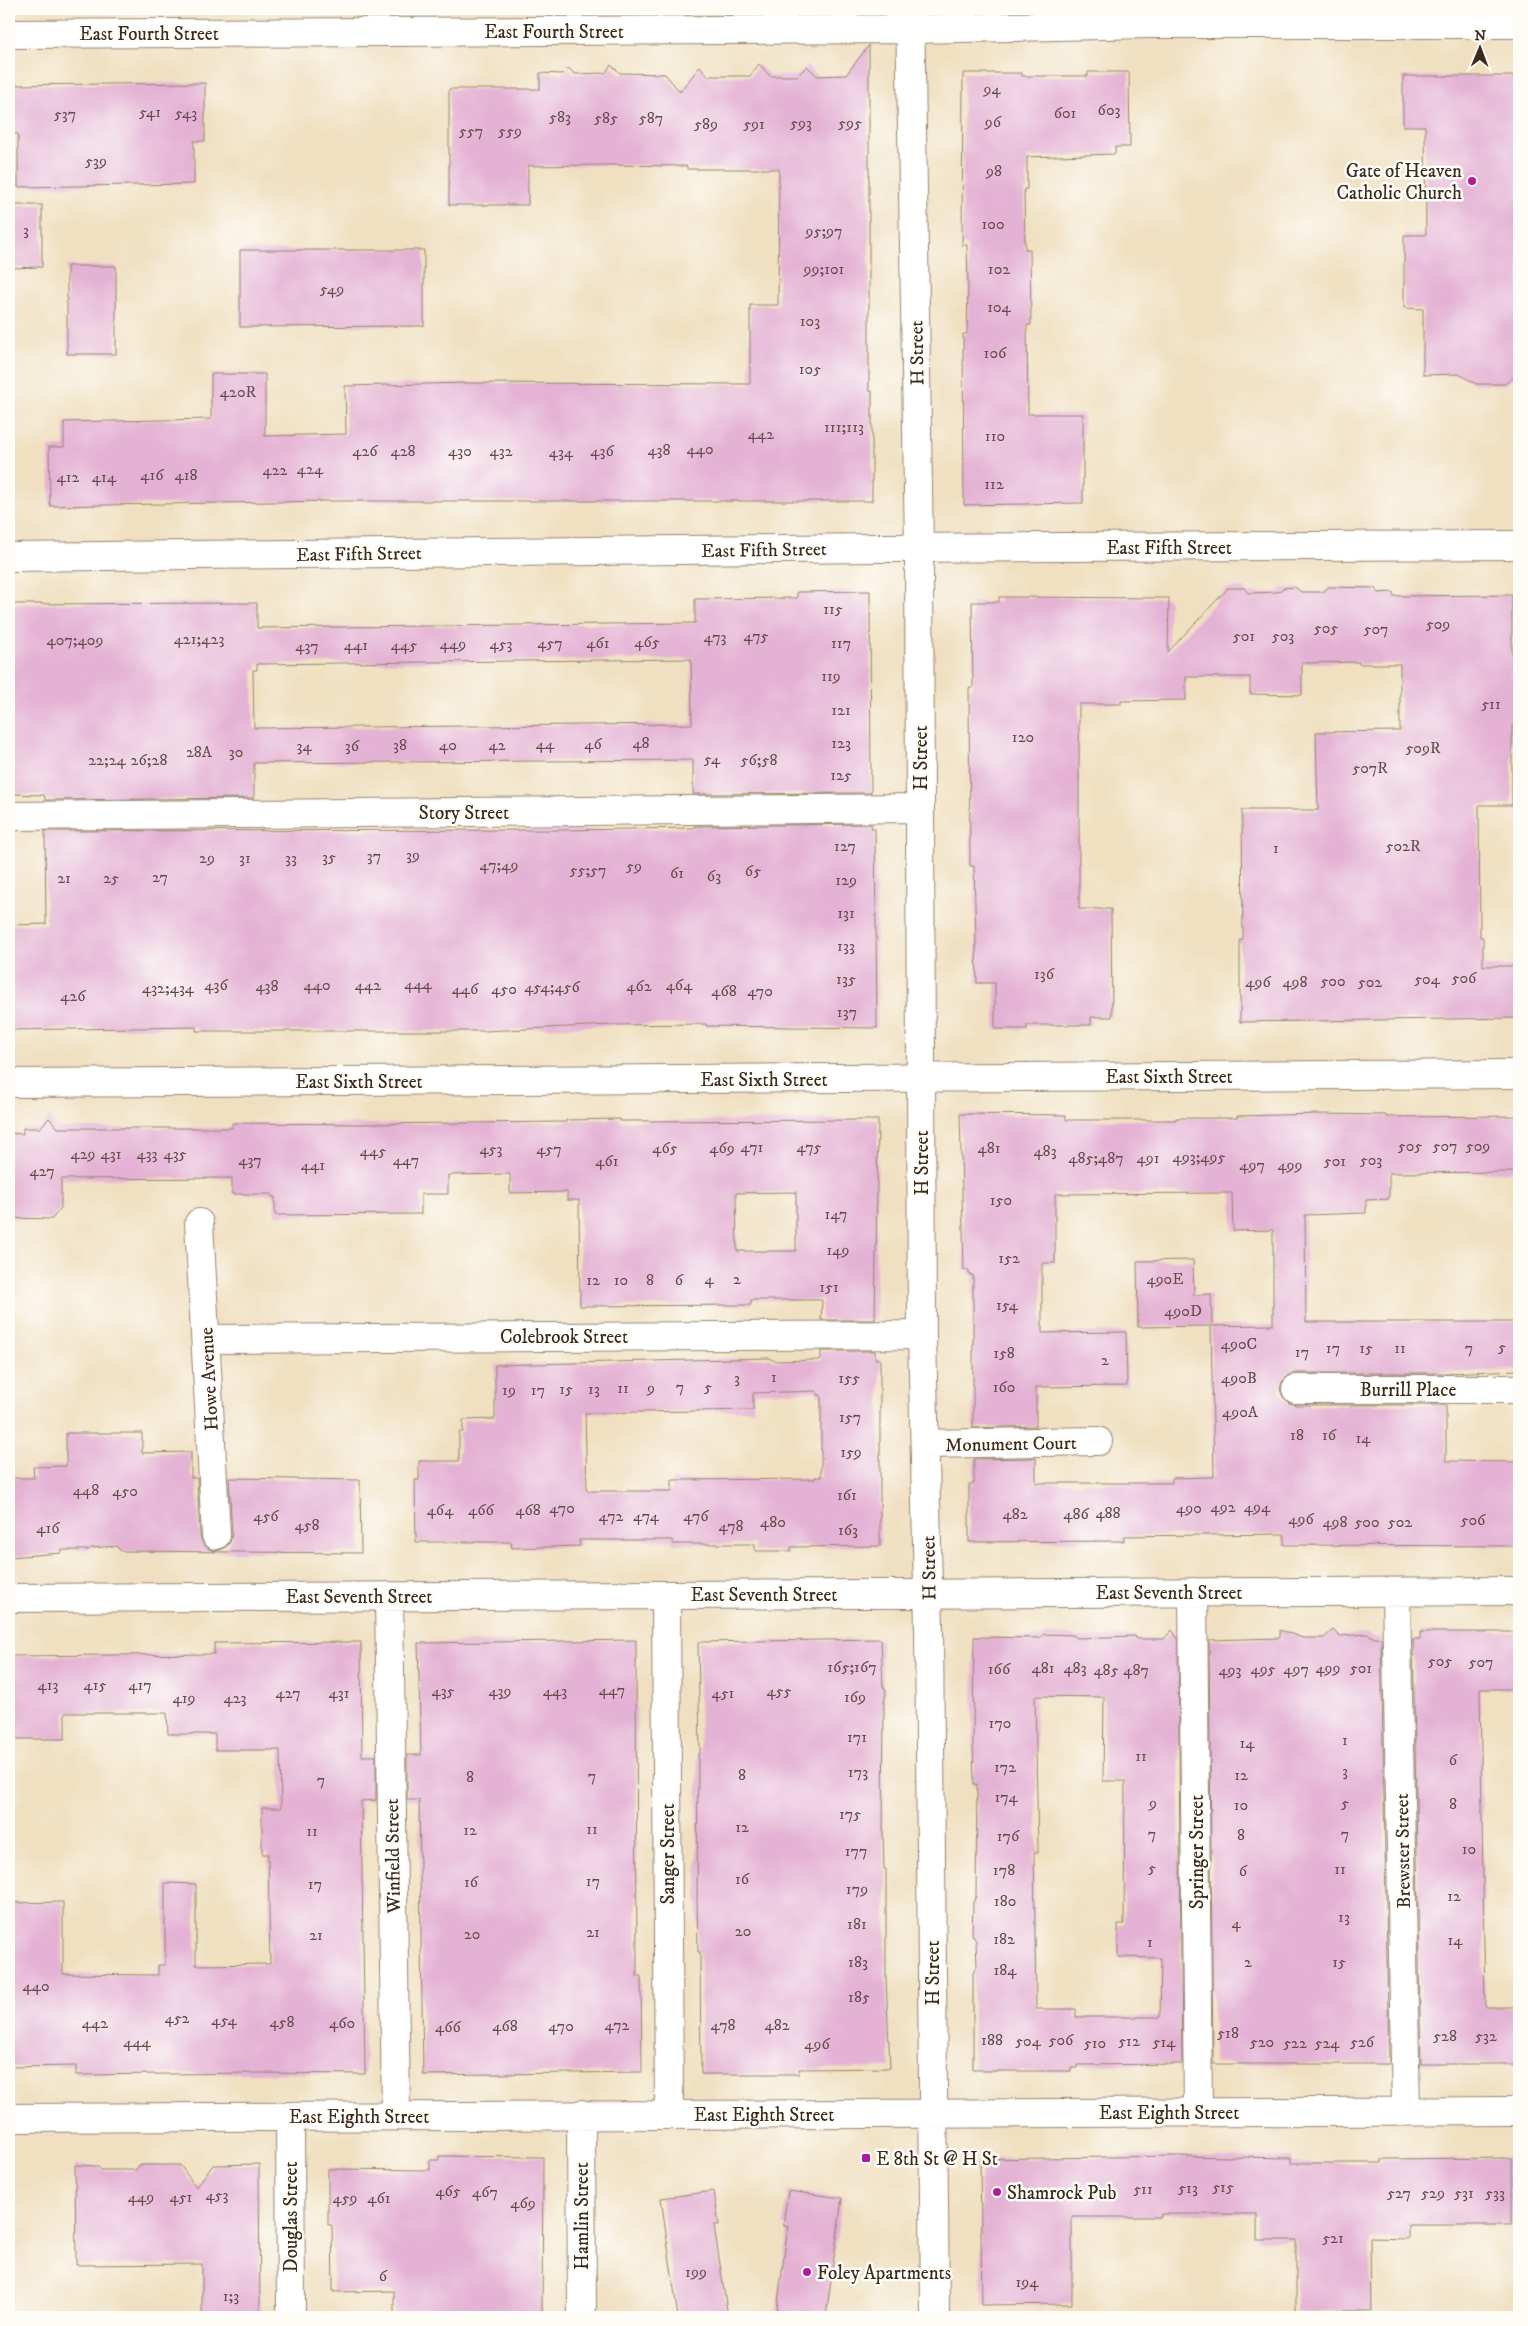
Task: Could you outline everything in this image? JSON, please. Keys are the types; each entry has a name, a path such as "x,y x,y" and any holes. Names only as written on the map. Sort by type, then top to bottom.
{"street":[{"name":"East Fourth Street","path":"9,34 910,19 1150,17 1519,24"},
{"name":"H Street","path":"910,19 919,548 922,1335 928,1594 935,2317"},
{"name":"East Fifth Street","path":"9,557 919,548 1519,545"},
{"name":"Story Street","path":"9,816 920,808"},
{"name":"East Sixth Street","path":"9,1083 1519,1074"},
{"name":"Howe Avenue","path":"200,1223 216,1535"},
{"name":"Colebrook Street","path":"206,1339 922,1335"},
{"name":"Burrill Place","path":"1296,1389 1519,1389"},
{"name":"Monument Court","path":"925,1444 1098,1442"},
{"name":"East Seventh Street","path":"9,1598 1519,1591"},
{"name":"Springer Street","path":"1194,1592 1198,2112"},
{"name":"Brewster Street","path":"1396,1592 1406,2110"},
{"name":"Sanger Street","path":"666,1595 669,2114"},
{"name":"Winfield Street","path":"389,1596 396,2115"},
{"name":"East Eighth Street","path":"9,2118 1406,2110 1519,2111"},
{"name":"Hamlin Street","path":"581,2114 582,2317"},
{"name":"Douglas Street","path":"290,2116 291,2317"}],"building":[{"path":"869,45 869,391 872,391 872,501 328,501 50,506 49,447 64,447 64,422 211,419 211,374 265,374 265,436 346,434 345,386 467,383 750,384 750,305 778,305 779,169 687,169 687,166 605,165 528,166 528,205 449,205 449,89 540,89 540,73 562,74 568,68 575,74 605,73 611,65 620,73 665,74 680,92 700,66 708,76 750,76 759,64 770,76 797,76 807,66 817,76 846,75"},
{"path":"1088,72 1129,72 1130,147 1115,147 1115,154 1027,157 1027,189 1024,189 1025,249 1030,249 1031,325 1027,325 1028,414 1083,414 1083,503 964,505 963,334 967,334 968,287 967,245 962,245 963,73 1022,73 1022,76 1088,76"},
{"name":"Gate of Heaven Catholic Church","path":"1403,76 1519,76 1519,373 1505,384 1476,384 1459,374 1423,375 1423,309 1404,308 1404,235 1426,235 1425,126 1403,126"},
{"path":"205,83 205,141 194,141 194,184 18,187 18,134 9,134 9,85"},
{"path":"9,205 42,205 42,267 9,268"},
{"path":"240,250 424,250 424,326 240,327"},
{"path":"67,266 116,266 116,354 67,354"},
{"path":"1295,587 1301,592 1323,592 1329,587 1375,588 1378,593 1393,592 1393,596 1512,595 1512,679 1519,679 1519,726 1512,726 1512,805 1479,805 1480,937 1483,937 1483,966 1519,966 1519,1018 1240,1022 1240,940 1243,940 1242,810 1318,810 1316,732 1400,731 1400,664 1359,664 1359,662 1302,663 1302,695 1250,694 1250,677 1186,677 1186,700 1121,701 1121,704 1079,704 1079,909 1111,909 1112,1017 1091,1017 1091,1025 1027,1025 1027,1029 995,1029 995,983 977,983 974,866 970,866 969,688 973,688 972,602 999,602 999,597 1169,598 1168,652 1228,588 1244,588 1248,593 1278,592 1283,588"},
{"path":"870,591 871,793 693,794 693,760 254,763 254,798 45,800 44,795 9,794 9,604 257,603 257,628 695,623 695,599 797,598 797,592","holes":["691,659 692,724 254,728 253,670 257,670 257,664"]},
{"path":"871,824 872,829 875,829 877,1028 706,1026 706,1024 610,1025 484,1031 196,1031 196,1027 9,1030 9,925 46,924 45,831 568,830 694,828 694,826"},
{"path":"960,1114 1066,1115 1066,1120 1176,1120 1176,1118 1237,1118 1237,1116 1320,1114 1386,1115 1386,1117 1519,1116 1519,1172 1389,1173 1389,1199 1366,1200 1366,1213 1305,1215 1306,1322 1519,1322 1519,1370 1446,1373 1296,1373 1288,1376 1282,1382 1280,1389 1283,1397 1289,1403 1296,1405 1446,1405 1446,1461 1519,1462 1519,1546 1284,1545 1284,1534 1124,1536 1124,1541 969,1542 969,1484 974,1484 974,1459 1036,1458 1036,1483 1172,1483 1172,1478 1214,1477 1211,1326 1138,1327 1137,1261 1193,1260 1194,1295 1211,1294 1212,1326 1273,1325 1273,1230 1233,1231 1232,1193 1055,1194 1055,1263 1042,1263 1042,1333 1126,1332 1127,1386 1036,1387 1036,1426 973,1428 973,1275 969,1275 969,1270 964,1270"},
{"path":"49,1118 58,1128 232,1128 232,1123 566,1122 566,1120 620,1119 620,1121 878,1120 875,1320 821,1320 822,1300 751,1300 751,1305 580,1306 579,1200 567,1200 567,1192 510,1193 510,1174 448,1175 448,1194 421,1194 421,1214 275,1215 275,1197 272,1197 272,1194 232,1194 232,1178 61,1179 61,1208 52,1219 9,1218 9,1133 23,1134 23,1128 40,1128","holes":["796,1192 796,1251 737,1251 736,1193"]},
{"path":"821,1351 875,1351 875,1359 880,1359 880,1546 791,1547 791,1551 755,1551 755,1544 673,1544 672,1540 579,1540 580,1546 512,1548 511,1542 416,1542 415,1480 419,1480 419,1461 459,1461 459,1432 463,1432 463,1420 495,1419 495,1365 769,1358 775,1361 821,1359","holes":["817,1391 817,1395 821,1395 821,1477 815,1477 815,1479 672,1480 672,1491 587,1491 585,1413 753,1410 753,1393"]},
{"path":"66,1433 142,1433 142,1453 191,1452 191,1478 197,1478 200,1536 203,1544 209,1549 216,1551 225,1548 230,1542 232,1535 229,1478 360,1480 361,1553 121,1551 116,1546 91,1548 88,1550 61,1550 61,1553 9,1557 9,1478 34,1478 33,1467 66,1466"},
{"path":"1172,1630 1178,1639 1182,2064 1077,2065 1077,2068 1071,2068 1071,2071 983,2071 983,2069 973,2069 973,1973 977,1966 976,1941 972,1934 973,1902 976,1897 977,1784 974,1785 974,1637 1040,1638 1044,1634 1073,1635 1077,1638 1135,1636 1137,1639 1164,1639","holes":["1035,1696 1104,1697 1103,1781 1125,1781 1124,1924 1118,1924 1118,1957 1161,1958 1160,2017 1076,2017 1076,2009 1036,2009 1034,1852 1038,1852"]},
{"path":"1280,1630 1303,1638 1324,1638 1333,1630 1339,1636 1368,1634 1374,1638 1381,1638 1389,2064 1213,2064 1209,1640 1280,1638"},
{"path":"1420,1632 1519,1632 1519,1689 1480,1689 1485,2007 1519,2007 1519,2064 1421,2064 1413,1639 1420,1639"},
{"path":"881,1639 883,1686 886,1691 884,1703 883,1833 884,1869 886,1869 886,1978 890,2068 799,2069 799,2074 701,2074 700,1952 698,1952 697,1899 698,1753 700,1753 698,1642"},
{"path":"636,1640 637,1976 641,1976 642,2072 423,2075 419,1800 407,1800 407,1755 421,1755 418,1643"},
{"path":"361,1642 362,1756 376,1756 376,1800 361,1801 365,2074 76,2075 76,2066 9,2067 9,1903 63,1902 63,1974 158,1975 158,1965 165,1965 165,1883 196,1884 196,1965 270,1964 268,1854 262,1854 262,1808 281,1808 280,1750 215,1750 215,1734 168,1734 167,1713 65,1713 65,1739 9,1739 9,1656 214,1654 214,1643"},
{"path":"439,2156 543,2157 542,2317 394,2317 394,2291 333,2292 332,2225 328,2225 328,2169 430,2170 430,2160 439,2160"},
{"path":"1174,2156 1292,2158 1292,2163 1382,2163 1382,2159 1512,2158 1512,2225 1408,2225 1408,2239 1370,2238 1371,2311 1296,2311 1296,2240 1257,2240 1257,2214 1161,2214 1161,2217 1072,2217 1072,2304 982,2305 980,2159"},
{"path":"259,2164 260,2317 202,2317 202,2264 76,2265 75,2165 97,2166 101,2170 136,2170 139,2165 180,2165 196,2187 213,2165"},
{"path":"714,2191 719,2225 714,2225 728,2317 678,2317 661,2198"},
{"name":"Foley Apartments","path":"788,2191 842,2198 826,2317 776,2317 788,2226 783,2225"}],"place":[{"name":"Gate of Heaven Catholic Church","path":"1472,181"},
{"name":"E 8th St @ H St","path":"866,2158"},
{"name":"Shamrock Pub","path":"997,2192"},
{"name":"Foley Apartments","path":"807,2272"}]}
